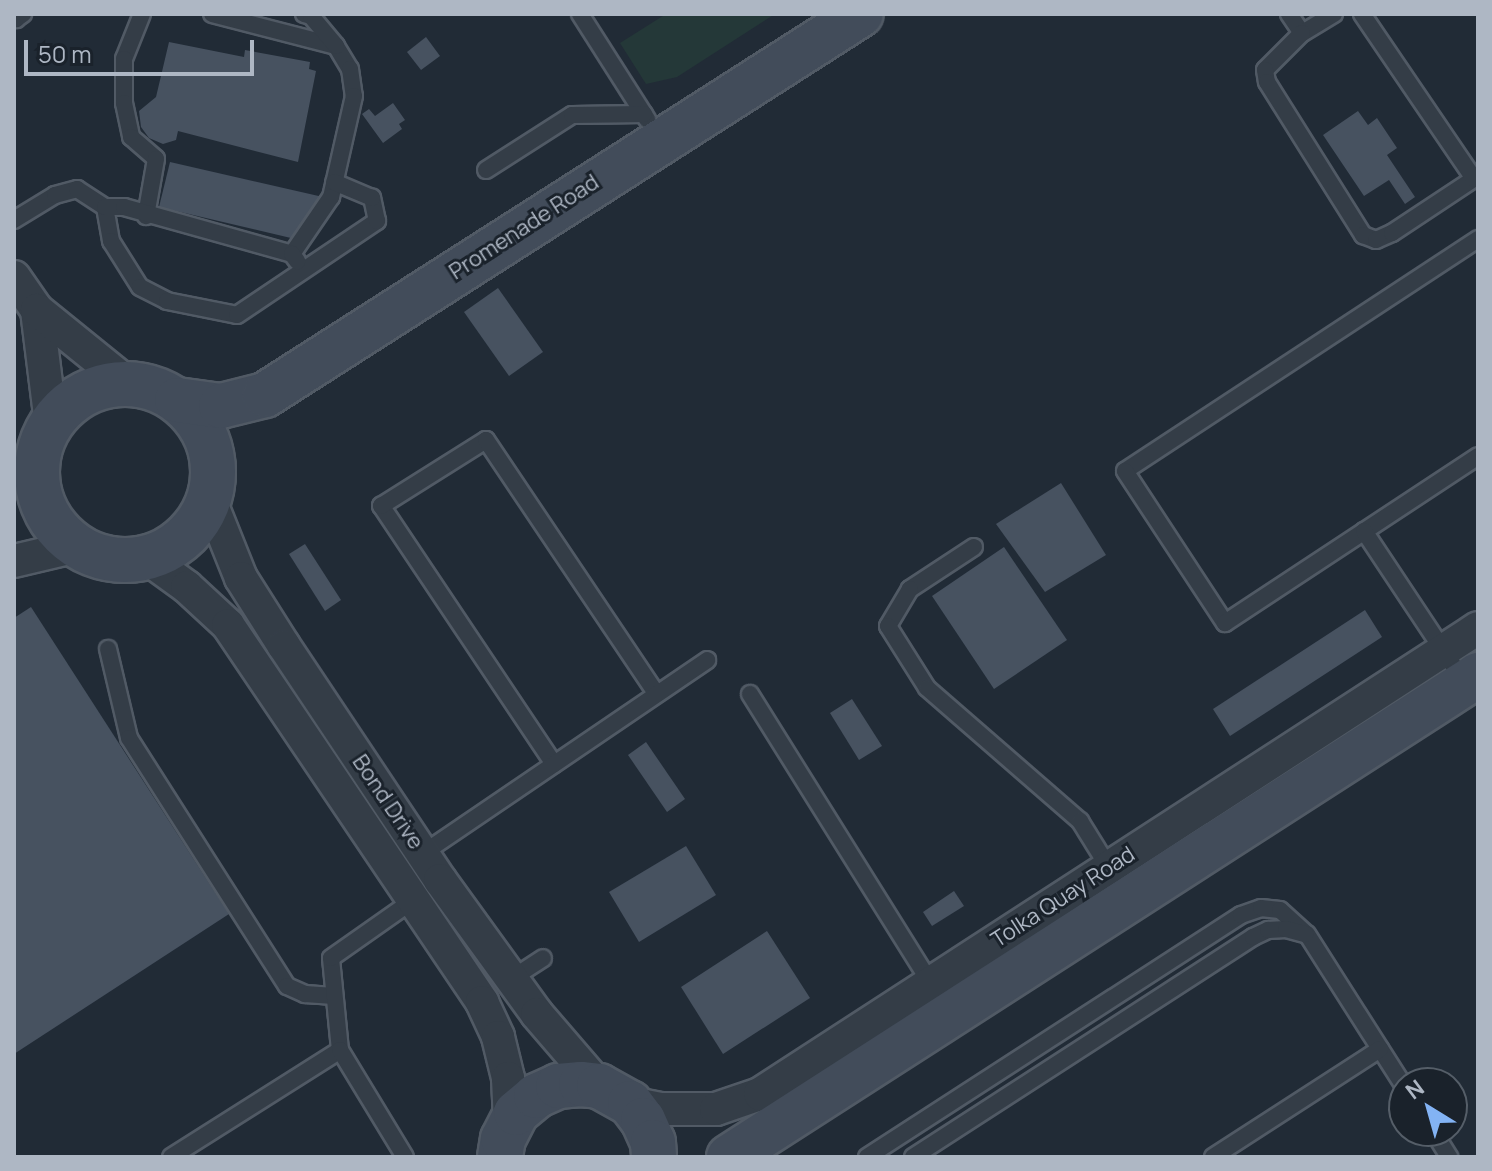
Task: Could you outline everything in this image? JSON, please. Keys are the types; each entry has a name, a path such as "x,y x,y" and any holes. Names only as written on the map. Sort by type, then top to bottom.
{"street":[{"name":"Promenade Road","path":"177,400 221,406 265,395 652,127 838,20"},
{"path":"14,277 37,310 127,383"},
{"path":"37,310 51,423"},
{"path":"14,561 73,547 115,560 147,558 181,541 195,526 209,498 213,478 207,440 198,423 177,400 147,386 127,383 87,391 65,406 51,423 25,476 38,492 50,520 73,547"},
{"name":"Bond Drive","path":"209,498 241,578 422,854 511,979 614,1094"},
{"name":"Bond Drive","path":"147,558 187,587 228,625 482,1002 498,1037 508,1078 505,1140"},
{"name":"Tolka Quay Road","path":"729,1157 941,998 1462,669 1478,628"},
{"name":"Tolka Quay Road","path":"614,1094 660,1109 716,1109 760,1094 941,998"},
{"path":"505,1140 536,1096 558,1086 614,1094 648,1131 654,1157"}],"lane":[{"path":"14,16 16,19 23,14"},
{"path":"142,14 124,59 124,103 131,137 156,159 146,216"},
{"path":"212,14 336,46"},
{"path":"580,14 652,127"},
{"path":"1289,14 1302,33"},
{"path":"1334,14 1302,33 1265,70 1267,82 1363,235 1376,240 1392,233 1476,177 1362,14"},
{"path":"292,254 331,197 354,96 350,69 336,46 308,15"},
{"path":"486,170 572,115 652,127"},
{"path":"105,207 111,241 140,287 167,301 237,315 377,221 372,198 334,182"},
{"path":"14,220 55,195 77,189 105,207 124,207 146,216 292,254 306,271"},
{"path":"1478,239 1125,471 1225,623 1478,456"},
{"path":"554,764 381,506 486,440 657,694"},
{"path":"1364,531 1462,669"},
{"path":"974,547 910,589 888,626 927,688 1080,821 1118,884"},
{"path":"108,649 129,738 287,986 305,994 334,996"},
{"path":"422,854 707,660"},
{"path":"750,694 941,998"},
{"path":"405,1157 340,1050 331,958 415,899"},
{"path":"867,1157 1241,915 1261,908 1280,910 1307,934 1392,1067"},
{"path":"913,1157 1253,937 1268,930 1286,929 1307,934"},
{"path":"511,979 543,958"},
{"path":"1213,1157 1380,1049"},
{"path":"171,1157 340,1050"}],"green space":[{"path":"666,14 775,14 677,77 646,84 620,43"}],"building":[{"path":"426,37 440,56 421,70 407,52"},
{"path":"169,42 244,57 245,50 310,62 309,69 316,71 298,162 178,131 176,140 163,144 149,138 141,127 139,111 156,97"},
{"path":"393,103 405,120 399,124 402,129 383,143 362,114 369,109 375,116"},
{"path":"1358,111 1368,125 1377,118 1397,148 1387,155 1415,197 1405,204 1389,180 1364,196 1323,135"},
{"path":"170,162 323,197 312,243 159,207"},
{"path":"498,288 543,352 509,376 464,312"},
{"path":"1061,483 1106,555 1045,592 996,524"},
{"path":"305,544 341,600 325,611 289,554"},
{"path":"1004,547 1067,640 994,689 932,596"},
{"path":"31,607 229,914 14,1054 14,618"},
{"path":"1365,610 1382,637 1230,736 1213,709"},
{"path":"852,699 882,746 859,760 830,713"},
{"path":"646,742 685,799 667,812 628,755"},
{"path":"686,846 716,895 639,942 609,892"},
{"path":"954,891 964,906 932,926 923,912"},
{"path":"767,931 810,998 723,1054 681,987"}]}
